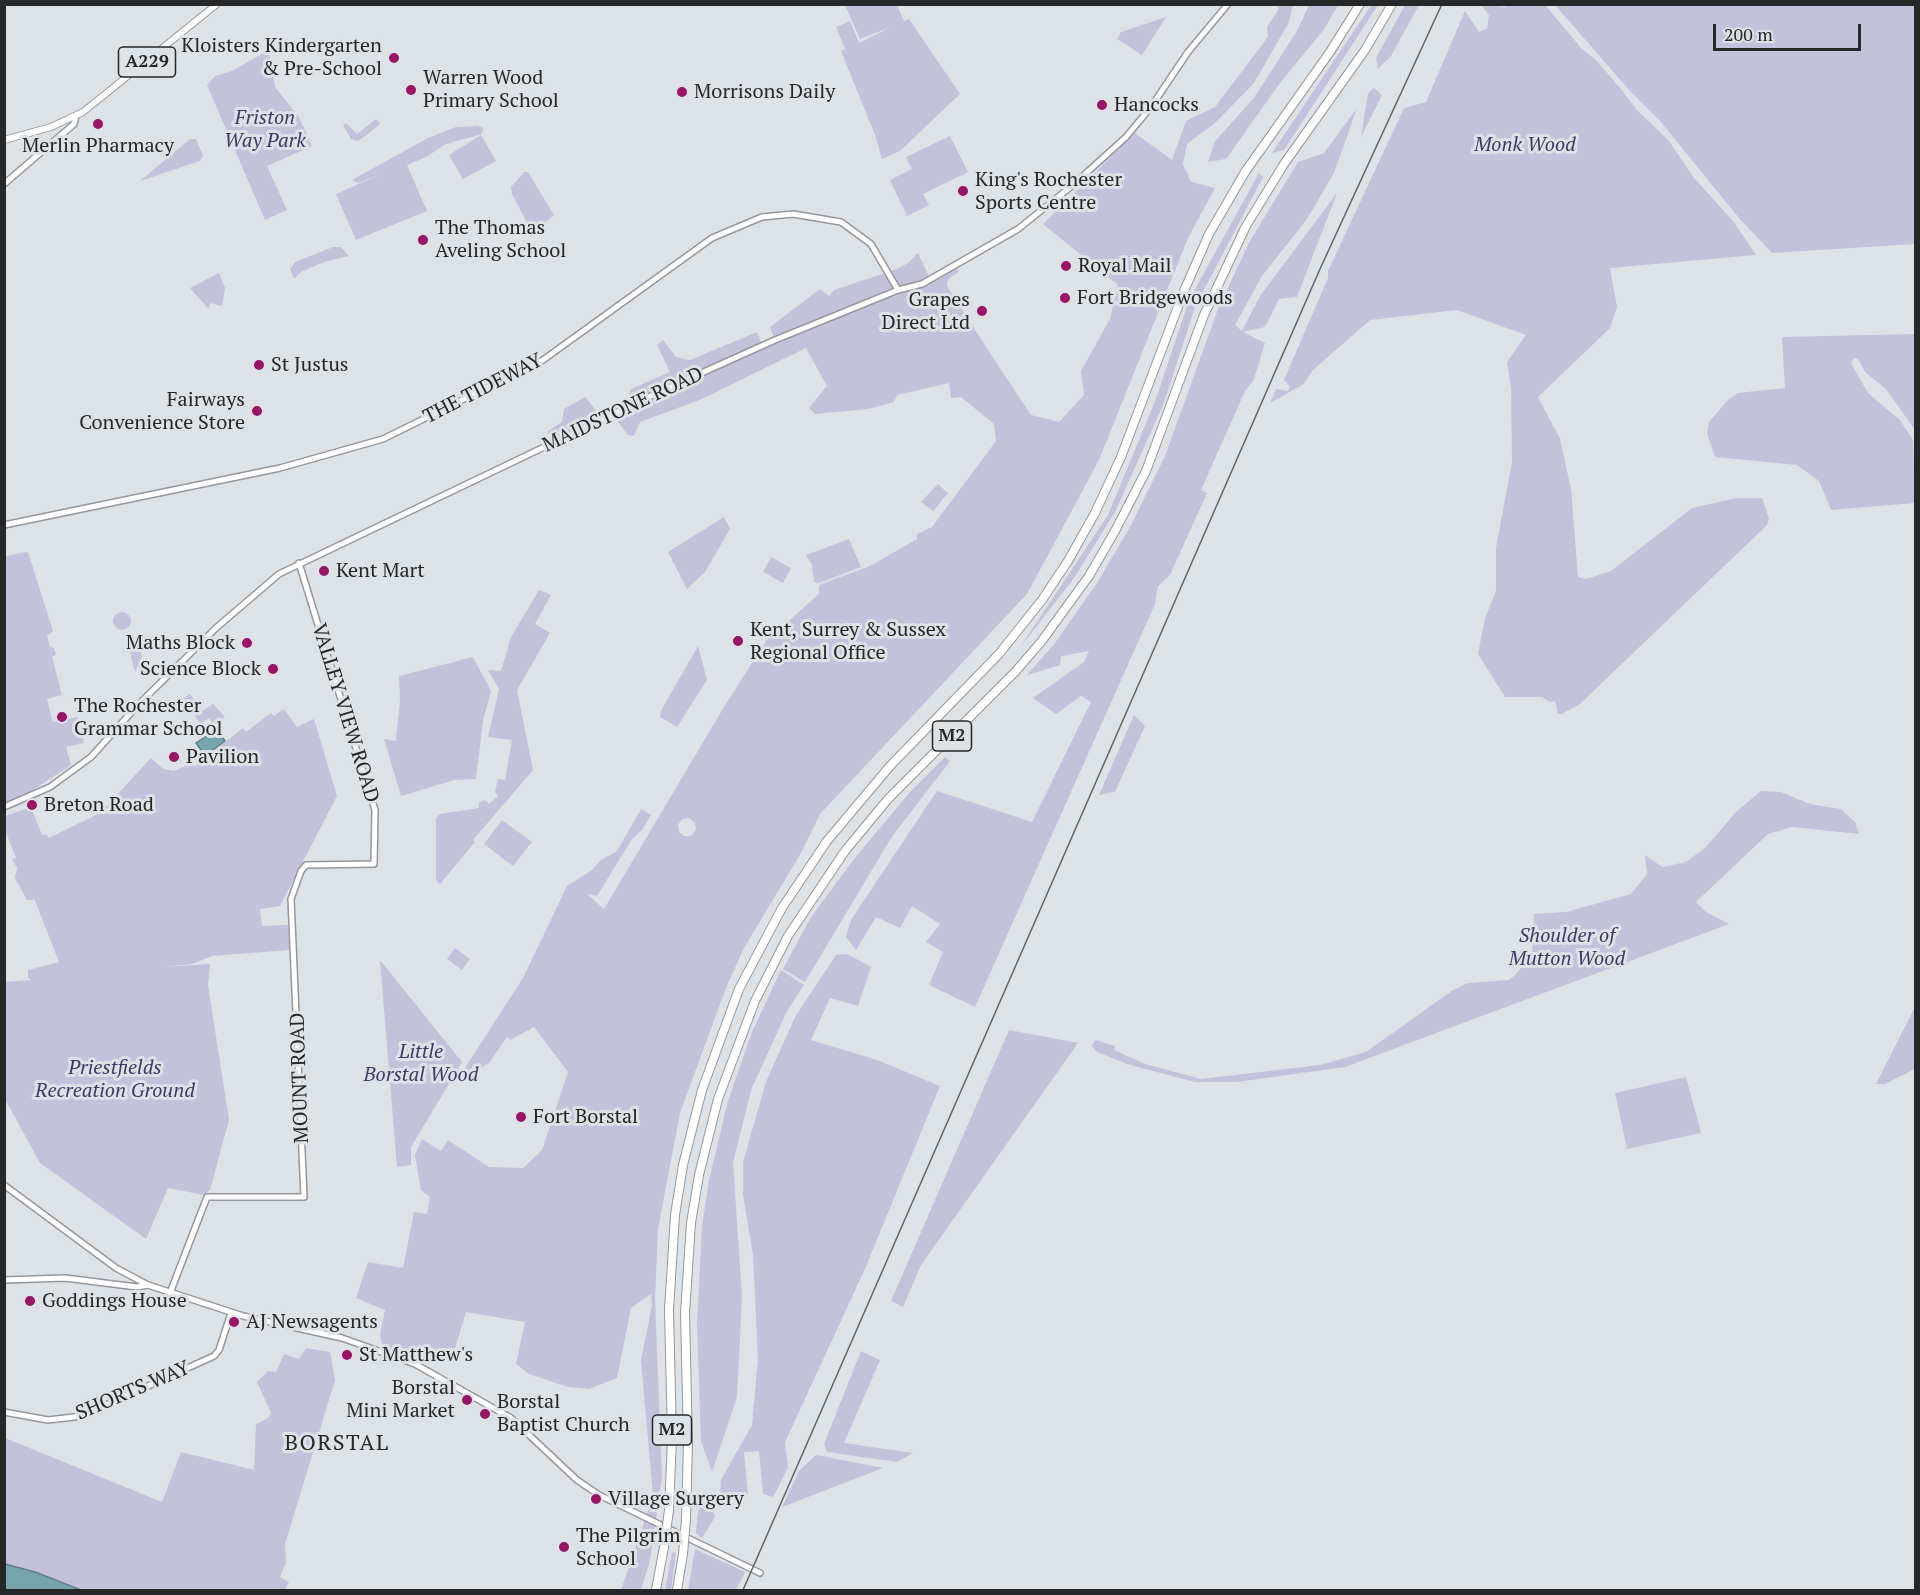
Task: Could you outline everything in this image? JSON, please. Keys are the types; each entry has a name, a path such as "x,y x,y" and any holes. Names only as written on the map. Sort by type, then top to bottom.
{"highway":[{"name":"M2","path":"656,1590 669,1510 672,1439 669,1310 675,1215 683,1165 702,1090 739,989 782,908 827,841 877,780 999,654 1042,600 1068,561 1095,513 1121,457 1184,291 1209,234 1245,172 1330,52 1360,4"},
{"name":"M2","path":"677,1590 686,1519 688,1442 685,1313 692,1223 701,1167 718,1099 755,1001 805,907 845,851 888,799 1015,672 1041,642 1089,576 1146,471 1204,315 1241,235 1272,182 1365,50 1392,4"}],"main road":[{"name":"A229","path":"4,140 51,127 76,116 100,100 217,4"}],"street":[{"name":"MAIDSTONE ROAD","path":"4,807 50,787 91,757 138,705 233,612 279,574 657,393 775,340 898,290 922,284 1018,229 1073,186 1131,131 1158,98 1188,52 1227,4"},
{"path":"4,184 73,125 76,116"},
{"name":"THE TIDEWAY","path":"4,525 290,465 384,439 543,360 712,238 762,217 793,214 841,222 871,244 898,290"},
{"name":"VALLEY VIEW ROAD","path":"295,958 291,899 301,871 313,863 374,864 375,834 375,810 299,563"},
{"name":"MOUNT ROAD","path":"170,1293 206,1199 213,1195 304,1197 295,958"},
{"path":"4,1185 116,1268 148,1285 231,1312 342,1338 408,1361 510,1418 577,1479 599,1495 760,1573"},
{"path":"4,1280 65,1278 137,1287 148,1285"},
{"name":"SHORTS WAY","path":"4,1412 48,1420 82,1416 214,1356 219,1350 231,1312"}],"green space":[{"path":"1372,4 1378,5 1284,150 1272,153"},
{"path":"845,5 897,5 904,21 909,19 960,94 900,151 882,159 875,135 841,51 850,47 845,49 836,27 850,21 859,43 891,27 860,39"},
{"path":"1278,5 1293,5 1289,22 1254,83 1215,123 1187,144 1183,164 1191,182 1215,188 1188,238 1099,460 1027,594 820,814 801,853 744,948 726,988 680,1113 658,1229 655,1300 662,1477 650,1560 641,1590 621,1590 653,1496 641,1360 652,1306 651,1294 631,1308 617,1378 589,1389 568,1387 529,1374 516,1364 525,1322 466,1312 453,1355 442,1352 405,1358 383,1349 380,1334 385,1310 356,1298 368,1262 403,1268 414,1212 427,1214 430,1197 421,1190 415,1155 422,1139 441,1151 448,1140 489,1167 523,1168 542,1150 568,1072 534,1027 510,1040 507,1037 489,1063 476,1072 470,1085 461,1074 523,978 567,886 592,870 601,860 617,851 641,809 651,815 642,830 632,839 597,896 587,894 604,909 724,707 766,641 819,594 819,585 870,566 917,539 917,534 932,527 996,441 994,424 961,397 951,398 949,383 897,395 894,402 868,409 815,414 809,408 827,386 806,348 702,399 640,422 634,436 628,435 615,418 633,405 628,397 631,389 670,372 657,345 663,340 676,357 690,360 757,332 762,345 775,340 770,327 820,289 829,296 834,290 897,269 908,263 918,253 930,279 955,265 959,272 948,279 947,286 1031,415 1059,422 1084,395 1081,371 1110,319 1118,285 1043,224 1135,133 1172,160 1186,121 1215,107 1268,37 1267,27 1278,10","holes":["689,818 695,823 696,830 691,836 684,836 679,832 678,825 682,819"]},
{"path":"1306,5 1338,5 1325,28 1280,83 1226,159 1208,162 1215,141 1254,98 1297,31 1308,7"},
{"path":"1405,5 1419,5 1391,56 1378,69 1376,58"},
{"name":"Monk Wood","path":"1481,5 1506,7 1507,5 1545,5 1582,49 1597,61 1636,109 1669,141 1694,178 1733,221 1756,255 1610,268 1617,307 1610,328 1538,397 1560,439 1571,489 1578,577 1586,579 1611,571 1692,508 1736,498 1762,498 1769,518 1767,525 1580,704 1562,714 1558,714 1555,701 1550,702 1542,697 1505,697 1478,654 1485,618 1496,591 1496,548 1512,462 1511,388 1507,362 1526,335 1457,310 1370,320 1312,371 1304,384 1270,403 1276,389 1288,391 1290,386 1284,380 1328,278 1328,271 1404,108 1426,102 1465,11 1479,32 1487,28 1489,15"},
{"path":"1555,5 1915,5 1915,244 1772,253 1739,218 1660,121 1630,91"},
{"path":"1166,17 1142,55 1117,39 1121,32"},
{"name":"Friston Way Park","path":"269,50 275,87 299,117 312,146 267,166 287,210 265,220 207,85 215,76 232,71"},
{"path":"1374,88 1382,95 1361,137 1368,93"},
{"path":"1357,108 1334,173 1307,219 1262,276 1235,325 1242,331 1260,296 1337,193 1297,297 1279,299 1265,327 1243,332 1265,343 1254,379 1245,391 1201,490 1207,493 1170,575 1158,586 1155,604 975,1007 929,985 943,952 926,942 940,924 912,906 900,928 876,917 856,950 846,937 851,920 937,791 1032,822 1091,702 1081,696 1056,714 1033,698 1084,662 1089,651 1061,656 1060,665 1027,675 1055,643 1097,583 1130,527 1165,456 1218,309 1250,241 1298,162 1324,153"},
{"path":"376,119 380,123 377,127 358,141 351,139 343,125 346,123 357,134"},
{"path":"456,127 483,128 482,134 446,144 426,157 407,165 427,211 356,240 336,194 379,175 358,183 352,180 428,138"},
{"path":"481,135 496,161 463,179 449,155"},
{"path":"950,136 968,172 923,194 929,205 907,216 890,180 912,169 906,157"},
{"path":"190,139 196,139 203,156 200,161 140,181"},
{"path":"524,172 528,172 554,215 542,225 533,228 528,225 512,194 511,187"},
{"path":"1259,173 1263,177 1195,307 1164,403 1115,512 1074,578 1019,649 1108,515 1156,399 1189,300"},
{"path":"333,247 341,247 349,256 324,262 301,272 294,279 290,269 295,262"},
{"path":"219,273 225,288 222,306 210,303 209,309 190,288"},
{"path":"1915,334 1915,430 1886,389 1865,372 1858,359 1854,358 1851,363 1868,393 1900,420 1913,440 1915,503 1831,510 1819,481 1797,465 1715,457 1707,433 1709,422 1728,400 1738,393 1785,388 1782,337"},
{"path":"585,397 604,420 557,442 547,432 562,422 564,409"},
{"path":"938,484 948,493 933,511 921,502"},
{"path":"724,517 730,529 705,572 687,589 668,552"},
{"path":"849,539 861,567 819,583 814,582 812,565 806,555"},
{"path":"28,552 53,631 47,636 50,647 54,648 56,654 52,657 62,695 47,699 53,722 78,717 84,743 66,747 71,765 30,792 5,802 5,556"},
{"path":"771,557 791,568 783,583 763,572"},
{"path":"539,590 551,595 535,624 550,633 517,690 533,770 473,840 475,842 440,884 436,880 436,818 440,814 479,808 479,803 485,800 489,804 498,796 495,792 498,779 505,780 512,740 488,737 499,689 488,670 501,671 511,637"},
{"path":"122,612 128,615 131,621 128,627 122,630 116,627 113,621 116,615"},
{"path":"133,636 142,656 135,672 129,649 129,638"},
{"path":"698,646 707,680 677,727 660,717 662,709"},
{"path":"473,657 491,691 483,721 476,779 454,780 401,796 384,739 396,741 400,699 399,676"},
{"path":"190,694 202,711 213,704 225,717 214,725 209,718 200,724 184,698"},
{"name":"Priestfields Recreation Ground","path":"284,709 297,727 314,719 337,796 280,906 260,909 262,926 288,925 290,950 212,956 192,964 163,967 210,964 208,985 229,1120 210,1190 204,1195 168,1188 146,1239 40,1163 5,1099 5,982 31,980 28,977 28,970 59,962 34,898 27,900 15,878 17,868 12,859 16,858 5,830 5,816 31,807 42,835 46,834 49,838 100,813 151,758 163,769 174,771 185,766 195,766 243,728 246,732 271,713 274,716"},
{"path":"1134,715 1145,726 1115,792 1099,795"},
{"path":"945,757 950,761 891,838 805,982 783,969 811,917 854,859 910,792"},
{"name":"Shoulder of Mutton Wood","path":"1761,791 1781,792 1810,804 1841,809 1855,822 1859,834 1792,827 1768,834 1696,902 1706,912 1729,924 1345,1067 1237,1082 1195,1082 1130,1065 1097,1052 1092,1046 1095,1040 1115,1046 1114,1050 1145,1064 1201,1079 1320,1065 1366,1052 1453,990 1468,983 1509,980 1514,976 1532,956 1534,914 1566,912 1631,894 1647,874 1645,855 1662,867 1686,862 1705,848 1737,811"},
{"path":"502,820 532,842 513,866 484,844"},
{"path":"455,948 470,959 462,970 447,959"},
{"path":"847,954 871,967 858,1006 830,998 811,1040 877,1060 940,1086 864,1271 785,1442 788,1468 773,1497 763,1494 759,1451 744,1452 748,1495 730,1500 720,1499 721,1480 752,1425 758,1359 753,1255 743,1195 743,1162 766,1082 795,1017 836,955"},
{"name":"Little Borstal Wood","path":"380,960 462,1062 411,1147 411,1165 397,1167"},
{"path":"781,970 804,985 787,1011 751,1090 733,1162 742,1296 737,1397 712,1472 701,1441 697,1324 702,1226 709,1180 728,1101 752,1032"},
{"path":"1915,1007 1915,1069 1885,1084 1876,1084"},
{"path":"1009,1030 1078,1043 921,1265 903,1307 891,1301"},
{"path":"1686,1077 1701,1133 1627,1149 1615,1093"},
{"path":"306,1348 330,1352 335,1380 285,1544 286,1563 280,1577 289,1582 285,1590 83,1590 35,1572 5,1564 5,1438 162,1502 181,1452 254,1470 256,1424 268,1418 271,1413 257,1382 268,1371 276,1372 284,1354 299,1359"},
{"path":"861,1351 880,1360 844,1443 913,1453 897,1462 827,1452 824,1444"},
{"path":"816,1455 883,1468 782,1507 799,1471"},
{"path":"709,1498 715,1517 702,1538 696,1533 698,1511"},
{"path":"695,1549 745,1572 736,1590 688,1590"},
{"path":"672,1552 676,1553 671,1590 665,1590"}],"water":[{"path":"217,729 225,741 205,756 196,743"},
{"path":"5,1564 35,1572 81,1590 5,1590"}],"railway":[{"path":"743,1590 1320,269 1442,4"}],"place":[{"name":"Kloisters Kindergarten & Pre-School","path":"394,58"},
{"name":"Warren Wood Primary School","path":"411,90"},
{"name":"Morrisons Daily","path":"682,92"},
{"name":"Hancocks","path":"1102,105"},
{"name":"Merlin Pharmacy","path":"98,124"},
{"name":"King's Rochester Sports Centre","path":"963,191"},
{"name":"The Thomas Aveling School","path":"423,240"},
{"name":"Royal Mail","path":"1066,266"},
{"name":"Fort Bridgewoods","path":"1065,298"},
{"name":"Grapes Direct Ltd","path":"982,311"},
{"name":"St Justus","path":"259,365"},
{"name":"Fairways Convenience Store","path":"257,411"},
{"name":"Kent Mart","path":"324,571"},
{"name":"Kent, Surrey & Sussex Regional Office","path":"738,641"},
{"name":"Maths Block","path":"247,643"},
{"name":"Science Block","path":"273,669"},
{"name":"The Rochester Grammar School","path":"62,717"},
{"name":"Pavilion","path":"174,757"},
{"name":"Breton Road","path":"32,805"},
{"name":"Fort Borstal","path":"521,1117"},
{"name":"Goddings House","path":"30,1301"},
{"name":"AJ Newsagents","path":"234,1322"},
{"name":"St Matthew's","path":"347,1355"},
{"name":"Borstal Mini Market","path":"467,1400"},
{"name":"Borstal Baptist Church","path":"485,1414"},
{"name":"Village Surgery","path":"596,1499"},
{"name":"The Pilgrim School","path":"564,1547"}],"district":[{"name":"BORSTAL","path":"337,1444"}]}
